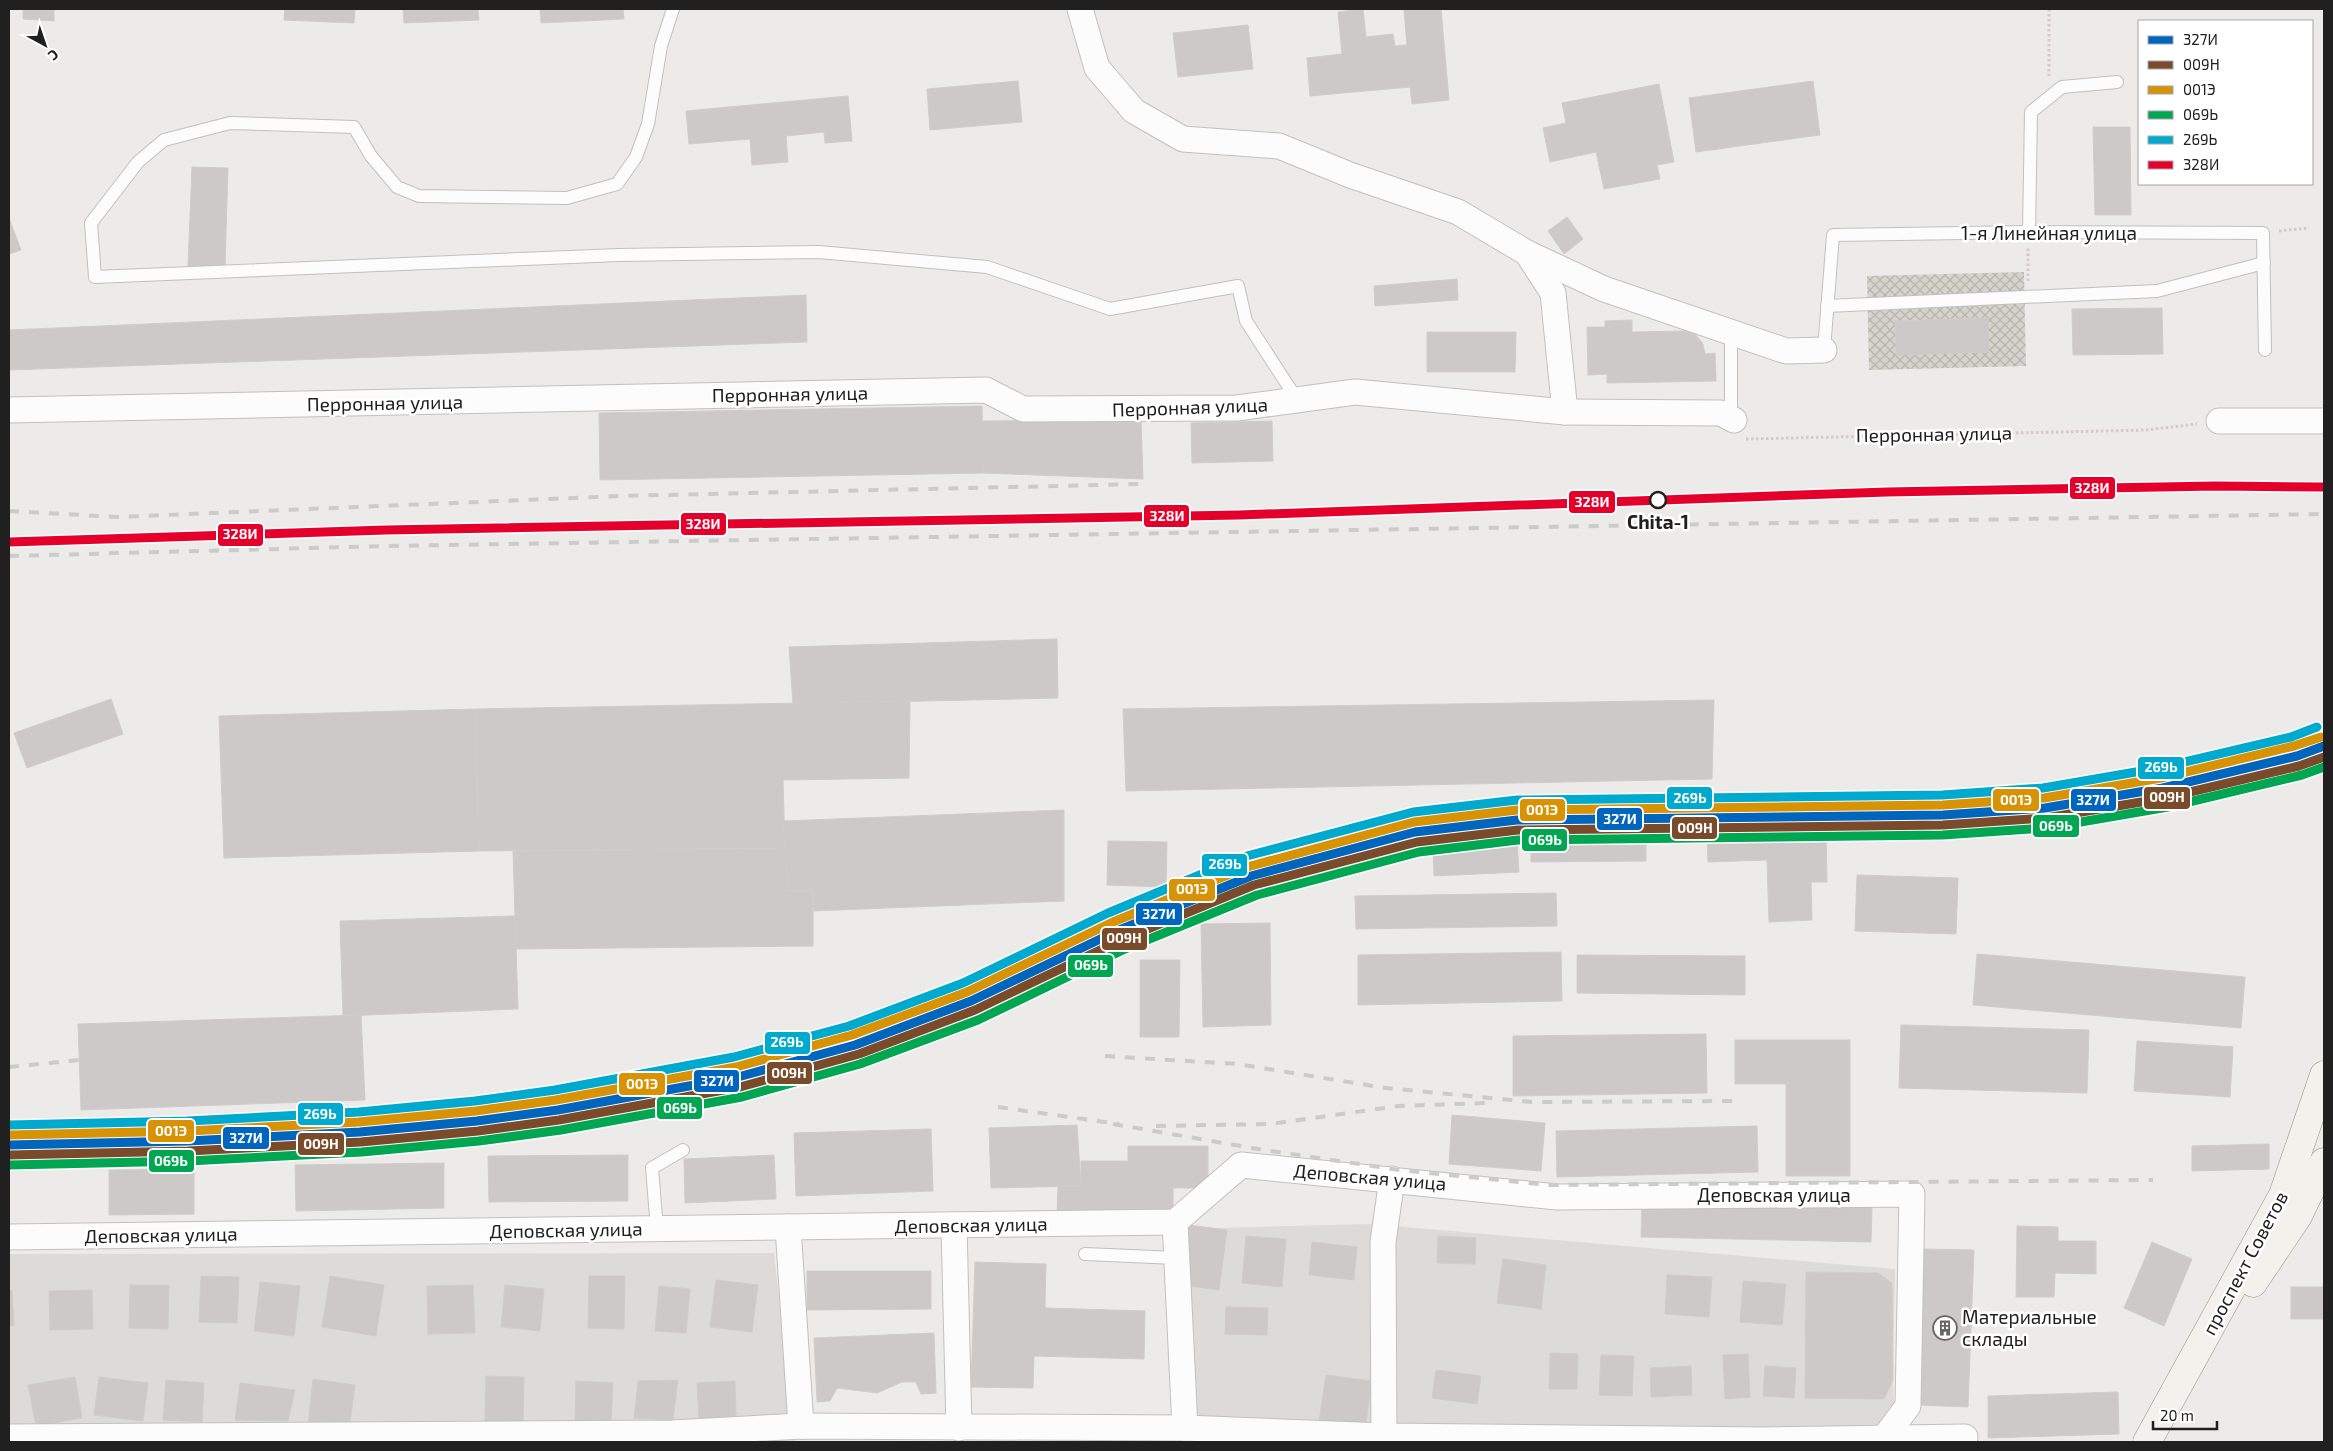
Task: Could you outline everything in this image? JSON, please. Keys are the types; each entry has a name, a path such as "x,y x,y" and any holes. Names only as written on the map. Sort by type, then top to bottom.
{"main road":[{"name":"проспект Советов","path":"2147,1442 2283,1195 2324,1075"},
{"name":"проспект Советов","path":"2147,1442 2298,1216 2324,1162"}],"street":[{"path":"1080,9 1097,68 1134,111 1183,139 1279,146 1350,175 1458,212 1527,253 1604,289 1786,351 1824,350"},
{"path":"1527,253 1553,293 1564,412"},
{"name":"Перронная улица","path":"9,410 986,390 1023,409 1237,408 1355,392 1564,412 1728,417"},
{"path":"2219,421 2324,421"},
{"name":"Деповская улица","path":"9,1237 1175,1222 1242,1165 1557,1196 1912,1194 1908,1406 1884,1438"},
{"path":"1384,1439 1383,1242 1392,1179"},
{"path":"1175,1222 1185,1428"},
{"path":"954,1225 959,1428"},
{"path":"788,1227 801,1426"},
{"path":"9,1436 672,1432 801,1426 1185,1428 1384,1439 1764,1441 1965,1437"}],"lane":[{"path":"673,9 661,46 648,124 636,157 617,184 567,198 419,196 397,187 372,156 354,127 230,123 164,140 138,162 91,223 95,277 618,255 819,252 987,267 1110,309 1238,286 1246,321 1298,401"},
{"path":"2029,236 2031,112 2062,87 2117,82"},
{"path":"2263,233 2265,350"},
{"name":"1-я Линейная улица","path":"1824,350 1833,235 2029,236 2263,233"},
{"path":"1828,306 2157,291 2264,263"},
{"path":"1728,417 1731,408 1731,332"},
{"path":"657,1229 652,1168 683,1150"},
{"path":"1086,1254 1176,1258"}],"path":[{"path":"2049,9 2049,82"},
{"path":"2263,233 2309,228"},
{"path":"2028,274 2029,236"},
{"name":"Перронная улица","path":"1728,417 1734,440 2146,430 2219,421"}],"shaded area":[{"path":"2024,272 2026,366 1869,370 1867,276"},
{"path":"1369,1224 1895,1269 1893,1380 1895,1442 1194,1442 1180,1229"},
{"path":"774,1253 795,1442 9,1442 9,1254"}],"building":[{"path":"23,9 54,9 54,21 23,19"},
{"path":"285,9 355,9 354,23 284,20"},
{"path":"403,9 478,9 479,20 404,23"},
{"path":"540,9 623,9 624,19 541,23"},
{"path":"1363,9 1366,37 1393,34 1395,46 1407,45 1404,9 1441,9 1449,100 1412,104 1410,87 1310,96 1307,58 1342,54 1338,12"},
{"path":"1248,25 1253,69 1178,77 1173,33"},
{"path":"1018,81 1022,122 930,130 927,89"},
{"path":"1813,81 1820,135 1696,152 1689,98"},
{"path":"1659,84 1674,162 1657,165 1660,179 1604,189 1596,152 1550,162 1543,128 1566,123 1562,103"},
{"path":"848,96 852,141 825,143 824,132 786,136 788,162 752,165 750,139 689,144 686,111"},
{"path":"2093,127 2130,127 2131,215 2095,215"},
{"path":"192,167 228,168 225,267 188,266"},
{"path":"1567,217 1583,239 1564,254 1548,231"},
{"path":"9,218 21,250 9,254"},
{"path":"1457,279 1458,300 1375,306 1374,286"},
{"path":"806,295 807,342 9,370 9,330"},
{"path":"2162,308 2163,354 2073,355 2072,309"},
{"path":"1988,318 1989,352 1896,355 1895,321"},
{"path":"1632,320 1632,332 1684,331 1695,334 1703,344 1705,354 1715,353 1716,381 1607,383 1607,374 1588,375 1587,327 1605,327 1605,321"},
{"path":"1427,332 1516,332 1515,372 1427,372"},
{"path":"982,406 983,473 600,480 599,413"},
{"path":"1141,420 1143,479 983,473 982,421"},
{"path":"1272,421 1273,461 1192,463 1191,423"},
{"path":"1057,639 1058,698 793,704 789,647"},
{"path":"111,699 123,734 27,768 14,733"},
{"path":"1714,700 1712,779 1126,791 1123,709"},
{"path":"910,701 909,778 783,780 785,848 479,851 475,709"},
{"path":"475,709 479,851 224,858 219,716"},
{"path":"1064,810 1064,901 813,911 813,891 788,891 783,821"},
{"path":"1826,830 1827,882 1811,882 1812,920 1769,922 1767,860 1708,862 1707,835"},
{"path":"1646,834 1646,861 1531,862 1531,836"},
{"path":"1108,841 1167,842 1166,887 1107,885"},
{"path":"1517,841 1519,872 1434,876 1433,845"},
{"path":"785,848 788,891 813,891 813,946 516,949 513,851"},
{"path":"1857,875 1958,878 1956,934 1855,931"},
{"path":"1556,893 1557,926 1356,929 1355,896"},
{"path":"515,916 518,1009 343,1016 340,921"},
{"path":"1270,923 1271,1025 1203,1027 1201,924"},
{"path":"1561,952 1562,1001 1358,1005 1358,955"},
{"path":"1977,954 2245,977 2241,1028 1973,1005"},
{"path":"1577,955 1745,956 1745,995 1577,993"},
{"path":"1140,960 1180,960 1179,1037 1140,1037"},
{"path":"361,1015 365,1100 81,1110 78,1024"},
{"path":"1901,1025 2089,1030 2087,1093 1899,1088"},
{"path":"1706,1034 1707,1093 1513,1096 1513,1036"},
{"path":"1735,1040 1850,1040 1850,1176 1786,1176 1786,1084 1735,1084"},
{"path":"2137,1041 2233,1047 2230,1097 2134,1091"},
{"path":"1452,1115 1545,1123 1541,1171 1449,1164"},
{"path":"1077,1125 1081,1186 991,1188 989,1128"},
{"path":"1757,1126 1758,1172 1557,1177 1556,1131"},
{"path":"931,1129 933,1191 796,1196 794,1133"},
{"path":"2269,1144 2269,1169 2192,1171 2192,1146"},
{"path":"1128,1146 1208,1146 1208,1188 1173,1188 1173,1215 1057,1214 1058,1186 1081,1186 1081,1161 1128,1161"},
{"path":"628,1155 628,1201 489,1202 488,1156"},
{"path":"774,1155 776,1199 685,1203 684,1159"},
{"path":"444,1163 444,1208 296,1211 295,1165"},
{"path":"194,1169 194,1214 109,1215 109,1170"},
{"path":"1642,1202 1872,1207 1871,1242 1641,1237"},
{"path":"1189,1225 1227,1230 1219,1290 1181,1285"},
{"path":"2017,1226 2058,1227 2058,1241 2096,1241 2096,1274 2055,1273 2054,1297 2016,1297"},
{"path":"1246,1236 1286,1239 1282,1287 1242,1283"},
{"path":"1438,1236 1476,1238 1475,1264 1437,1263"},
{"path":"1312,1242 1357,1247 1354,1280 1309,1275"},
{"path":"2152,1242 2192,1259 2164,1326 2124,1308"},
{"name":"Материальные склады","path":"1922,1249 1974,1250 1968,1407 1916,1405"},
{"path":"1503,1259 1546,1265 1541,1309 1497,1303"},
{"path":"975,1262 1046,1264 1045,1308 1145,1311 1144,1359 1034,1356 1033,1388 971,1387"},
{"path":"807,1271 931,1271 931,1309 807,1310"},
{"path":"1806,1272 1878,1273 1892,1283 1893,1380 1884,1399 1805,1398"},
{"path":"1667,1275 1712,1277 1709,1317 1665,1314"},
{"path":"201,1276 239,1277 237,1323 199,1322"},
{"path":"330,1276 384,1285 376,1336 322,1327"},
{"path":"589,1276 625,1276 624,1329 588,1328"},
{"path":"716,1280 758,1285 752,1332 710,1327"},
{"path":"1743,1281 1786,1284 1782,1325 1740,1322"},
{"path":"260,1282 300,1286 294,1336 254,1331"},
{"path":"130,1285 169,1285 168,1329 129,1328"},
{"path":"473,1285 475,1333 428,1334 427,1286"},
{"path":"505,1285 544,1289 540,1331 501,1327"},
{"path":"659,1286 690,1289 686,1333 655,1331"},
{"path":"2291,1287 2324,1287 2324,1319 2291,1319"},
{"path":"9,1290 12,1290 14,1326 9,1326"},
{"path":"92,1290 93,1329 50,1330 49,1291"},
{"path":"1226,1307 1268,1308 1267,1335 1225,1334"},
{"path":"934,1333 936,1393 921,1394 916,1382 902,1382 877,1393 837,1388 830,1401 817,1402 814,1338"},
{"path":"1550,1353 1578,1354 1577,1389 1549,1389"},
{"path":"1748,1354 1750,1397 1725,1399 1723,1355"},
{"path":"1601,1355 1634,1356 1632,1396 1599,1395"},
{"path":"1691,1366 1692,1395 1651,1397 1650,1368"},
{"path":"1765,1366 1796,1368 1794,1398 1763,1396"},
{"path":"1436,1370 1481,1376 1477,1404 1432,1398"},
{"path":"1326,1375 1372,1381 1365,1429 1319,1422"},
{"path":"486,1376 524,1377 523,1422 485,1421"},
{"path":"75,1377 82,1418 36,1426 28,1385"},
{"path":"99,1377 148,1383 143,1421 94,1415"},
{"path":"313,1379 355,1385 350,1422 308,1425"},
{"path":"166,1380 204,1383 202,1422 163,1420"},
{"path":"678,1380 673,1420 634,1418 638,1381"},
{"path":"576,1381 613,1383 611,1423 575,1422"},
{"path":"735,1381 736,1419 699,1421 697,1383"},
{"path":"240,1383 295,1390 288,1421 235,1420"},
{"path":"2118,1392 2119,1434 1988,1438 1988,1396"}],"railway":[{"path":"9,511 118,517 620,496 1143,484"},
{"path":"9,556 388,546 2324,514"},
{"path":"1105,1056 1237,1064 1386,1088 1532,1102 1737,1101"},
{"path":"9,1067 80,1060"},
{"path":"1156,1126 1270,1124 1399,1106 1487,1103"},
{"path":"998,1107 1119,1124"},
{"path":"1113,1124 1264,1150 1400,1170 1548,1185 2153,1180"}],"transit line":[{"name":"328И","path":"9,542 386,530 1239,515 1887,492 2216,486 2324,487"},
{"name":"269Ь","path":"9,1125 187,1121 359,1112 475,1101 555,1090 734,1057 849,1026 963,983 1108,913 1243,857 1413,812 1517,800 1942,795 2043,788 2159,768 2291,737 2317,727"},
{"name":"001Э","path":"9,1135 188,1131 359,1122 476,1111 556,1100 736,1067 852,1035 967,992 1113,922 1247,867 1414,822 1517,810 1943,805 2044,798 2161,778 2294,746 2321,737"},
{"name":"327И","path":"9,1145 188,1141 360,1132 477,1121 558,1110 738,1077 855,1045 971,1001 1117,931 1251,876 1415,832 1517,820 1943,815 2045,808 2163,788 2297,756 2324,746"},
{"name":"009Н","path":"9,1155 188,1151 361,1142 478,1131 559,1120 740,1087 859,1054 975,1010 1121,940 1254,885 1417,842 1518,830 1943,825 2046,818 2165,798 2299,766 2324,757"},
{"name":"069Ь","path":"9,1165 188,1161 362,1152 479,1141 561,1130 742,1097 860,1064 978,1020 1125,949 1257,895 1419,852 1518,840 1943,835 2046,828 2168,807 2302,775 2324,767"}],"place":[{"name":"Chita-1","path":"1658,500"},
{"name":"Материальные склады","path":"1945,1328"}]}
